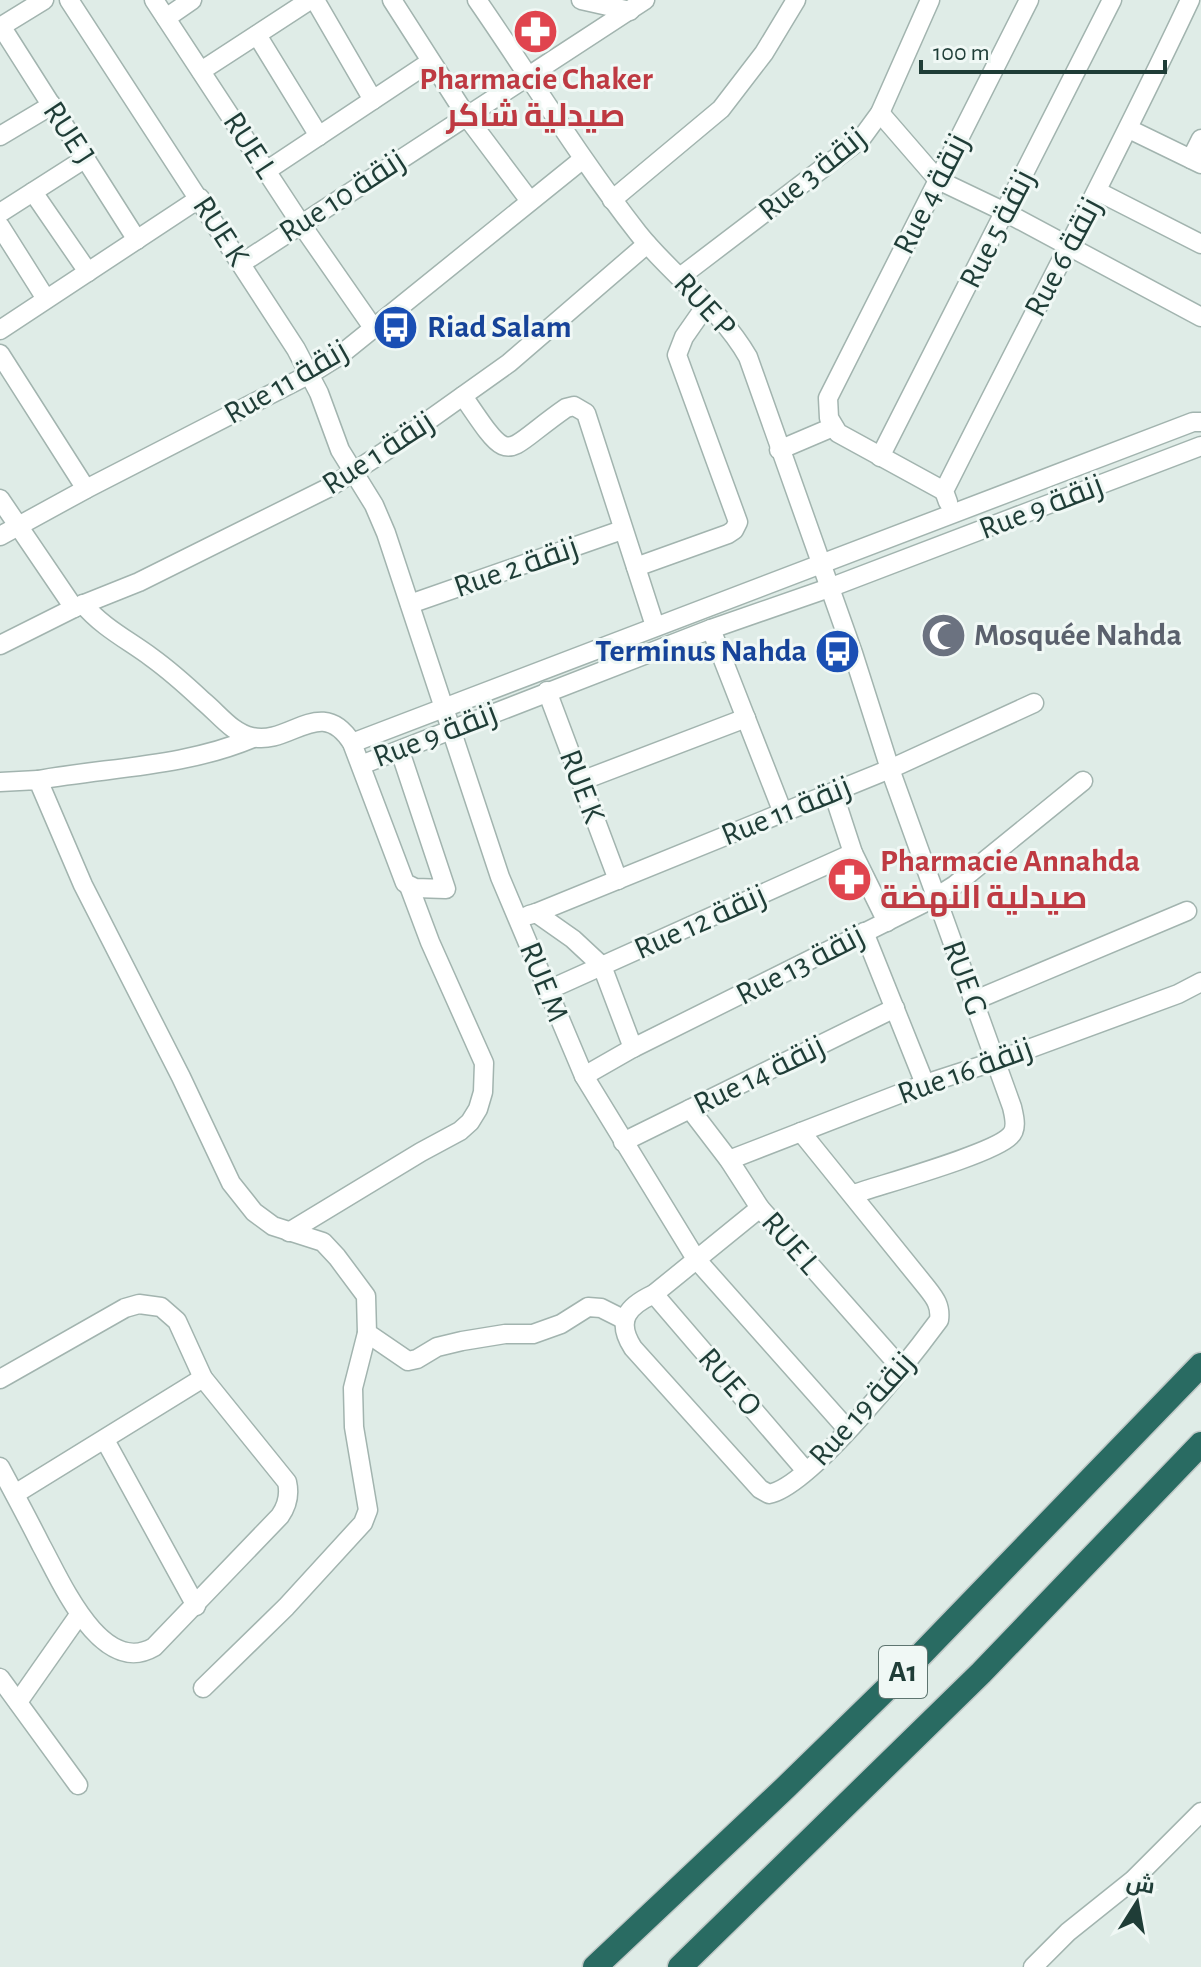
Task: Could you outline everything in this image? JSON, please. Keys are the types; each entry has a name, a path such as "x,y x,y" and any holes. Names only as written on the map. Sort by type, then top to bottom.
{"highway":[{"name":"A1","path":"595,1967 909,1667 1201,1365"},
{"name":"A1","path":"680,1967 981,1673 1201,1444"}],"street":[{"path":"1,27 44,0"},
{"name":"RUE K","path":"69,0 242,263 310,374 340,450 354,472"},
{"name":"RUE L","path":"154,0 374,329"},
{"path":"166,18 192,0"},
{"path":"201,71 312,0 373,100"},
{"path":"392,0 467,117 530,201"},
{"name":"RUE P","path":"477,0 612,200 647,244 736,336 748,357 853,653"},
{"path":"581,0 637,5"},
{"path":"612,200 721,109 764,53 796,0"},
{"name":"Rue 3 زنقة","path":"680,277 861,139 880,113 930,0"},
{"name":"Rue 4 زنقة","path":"833,427 827,409 832,387 1029,0"},
{"name":"Rue 5 زنقة","path":"880,457 1112,0"},
{"name":"Rue 6 زنقة","path":"944,491 1067,245 1129,129 1190,0"},
{"name":"Rue 10 زنقة","path":"242,263 637,5"},
{"name":"RUE J","path":"1,27 137,240"},
{"path":"257,35 319,136"},
{"path":"266,171 430,62"},
{"path":"0,136 52,105"},
{"path":"880,113 938,180 1005,212 1201,317"},
{"path":"1129,129 1196,161 1201,139"},
{"path":"0,213 86,158"},
{"name":"Rue 11 زنقة","path":"0,536 310,374 374,329 583,159"},
{"path":"1097,191 1201,244"},
{"path":"33,192 88,272"},
{"path":"0,330 200,198"},
{"path":"0,226 46,299"},
{"name":"Rue 1 زنقة","path":"0,645 79,606 139,582 330,487 509,363 647,244"},
{"path":"636,567 728,534 738,522 677,355 684,337 707,304"},
{"path":"0,354 86,489"},
{"path":"463,396 488,434 504,447 519,445 566,408 574,406 584,410 655,626"},
{"name":"Rue 9 زنقة","path":"1201,422 1193,422 951,513 352,743 361,765 547,691 829,588 1201,446"},
{"path":"779,450 833,427 838,433 944,491 951,513"},
{"name":"RUE M","path":"354,472 386,533 500,877 527,915 546,991 584,1076 696,1259 848,1430"},
{"path":"0,499 79,606 153,659 233,729 253,738"},
{"name":"Rue 2 زنقة","path":"410,604 622,530"},
{"path":"711,629 783,813"},
{"name":"RUE G","path":"853,653 890,769 1012,1107 1014,1127 1010,1136 982,1151 854,1194"},
{"name":"RUE K","path":"547,691 618,880"},
{"name":"Rue 11 زنقة","path":"527,915 890,769 1034,703"},
{"path":"581,781 746,718"},
{"path":"0,782 147,767 222,751 253,738 309,723 327,722 340,727 352,743"},
{"path":"400,751 446,889 426,890 404,879"},
{"path":"289,1232 460,1131 478,1109 483,1092 484,1063 430,942 361,765"},
{"path":"38,780 83,885 231,1183 254,1212 273,1226 323,1242 366,1296 367,1333 353,1388 354,1427 368,1510 363,1523 286,1607 203,1688"},
{"name":"Rue 13 زنقة","path":"584,1076 633,1048 936,897 1083,781"},
{"path":"833,792 853,853 887,922"},
{"name":"Rue 12 زنقة","path":"546,991 853,853"},
{"path":"973,1001 1187,911"},
{"path":"527,915 573,939 602,966 633,1048"},
{"path":"864,932 925,1084"},
{"name":"Rue 16 زنقة","path":"729,1160 925,1084 1178,994 1201,982"},
{"name":"Rue 14 زنقة","path":"623,1142 895,1008"},
{"name":"RUE L","path":"690,1109 729,1160 760,1208 902,1369"},
{"path":"801,1132 854,1194"},
{"name":"Rue 19 زنقة","path":"625,1320 625,1335 633,1348 763,1492 769,1494 782,1489 806,1471 848,1430 902,1369 939,1320 937,1301 854,1194"},
{"path":"367,1333 408,1361 450,1343 541,1331 561,1324 588,1307 601,1308 625,1320 637,1302 654,1294 760,1208"},
{"name":"RUE O","path":"654,1294 806,1471"},
{"path":"0,1379 125,1308 139,1304 161,1307 177,1321 203,1378 287,1482 289,1489 280,1516 196,1606 154,1647 140,1653 118,1650 79,1615 0,1467"},
{"path":"15,1494 203,1378"},
{"path":"105,1440 196,1606"},
{"path":"18,1702 79,1615"},
{"path":"0,1678 78,1785"},
{"path":"1033,1967 1068,1932 1133,1880 1201,1812"}],"place":[{"name":"Pharmacie Chaker صيدلية شاكر","path":"536,32"},
{"name":"Riad Salam","path":"396,327"},
{"name":"Mosquée Nahda","path":"943,635"},
{"name":"Terminus Nahda","path":"838,651"},
{"name":"Pharmacie Annahda صيدلية النهضة","path":"849,879"}]}
